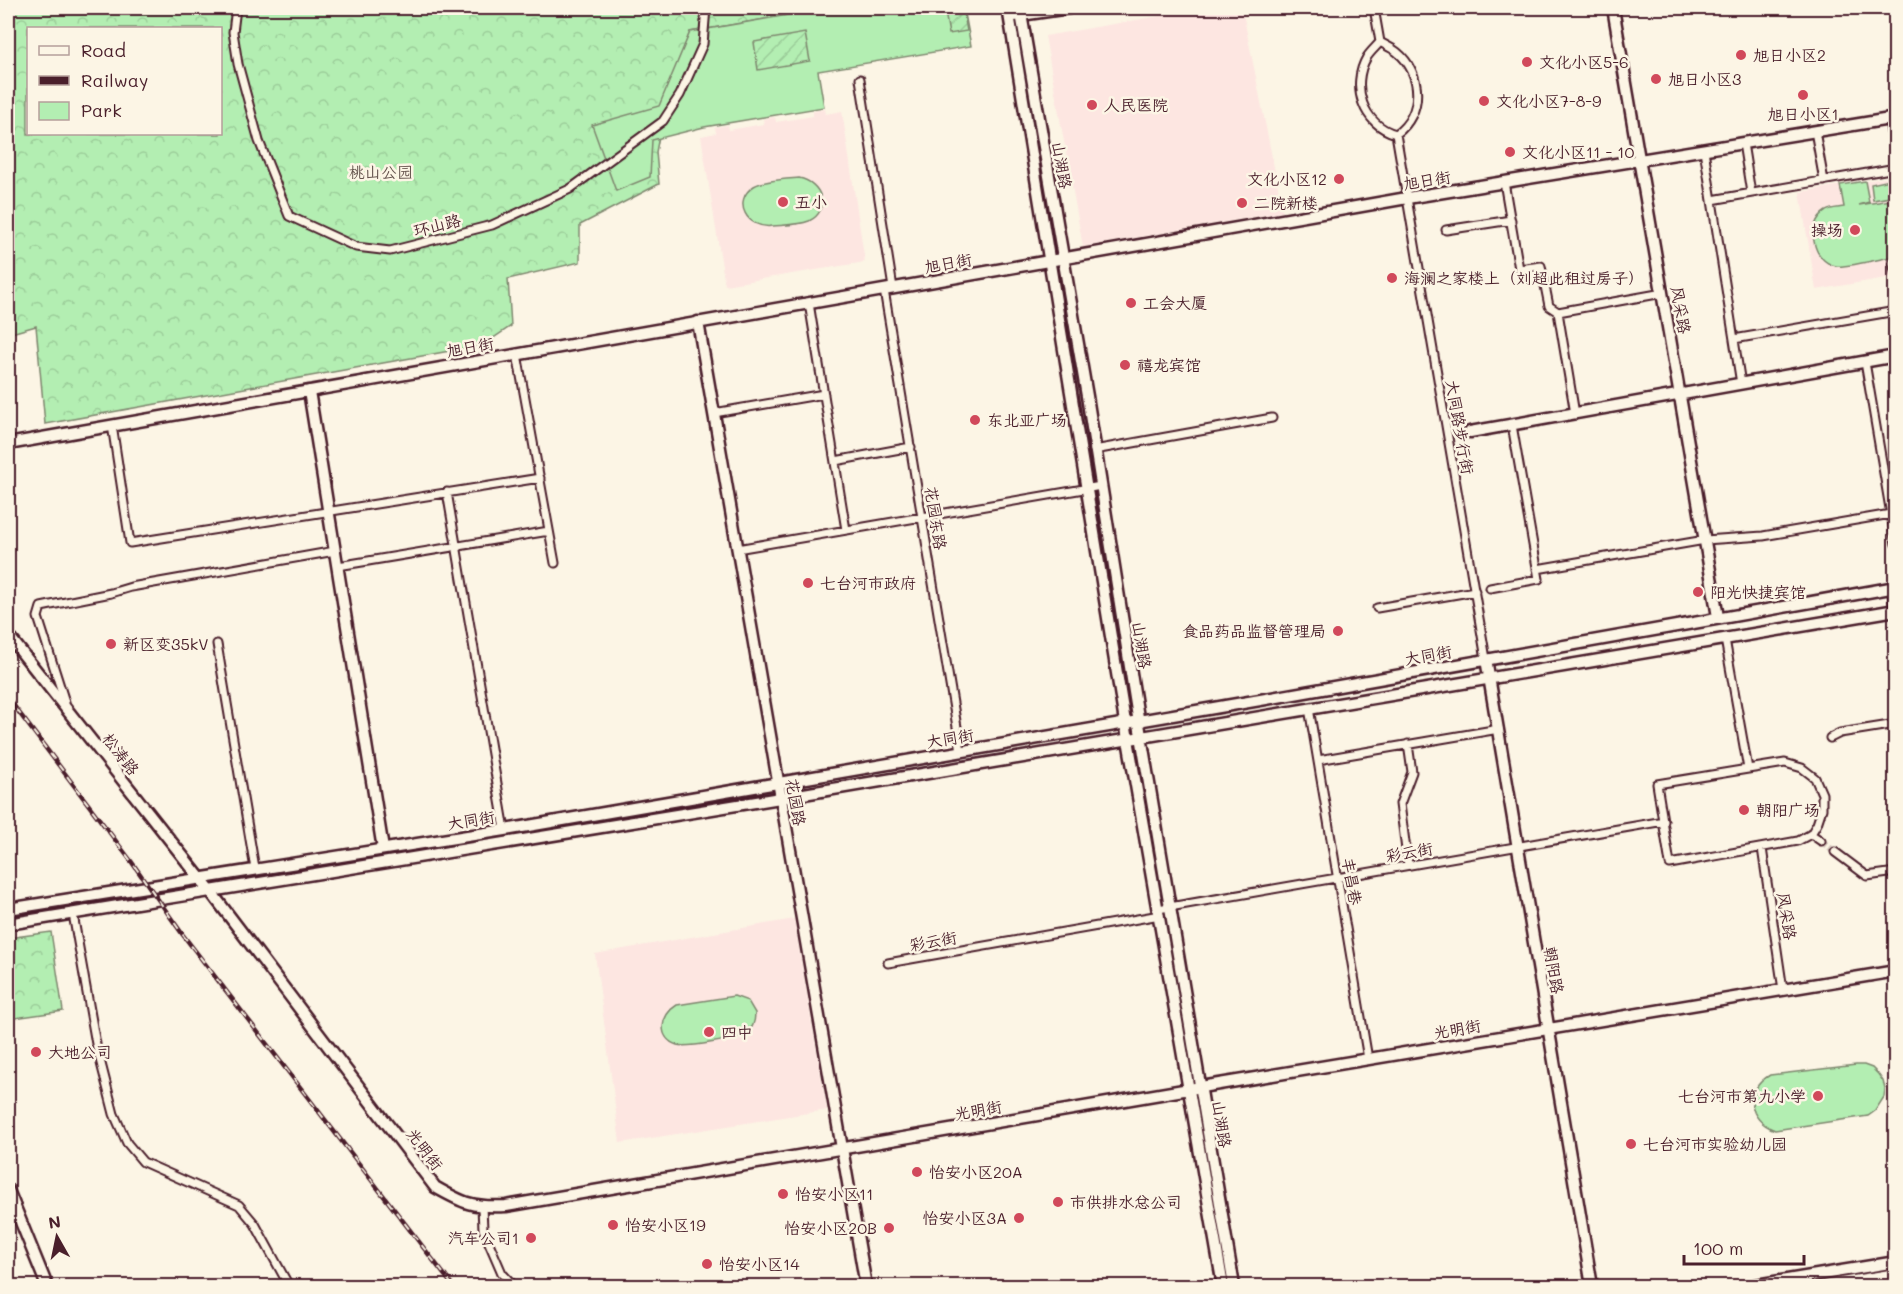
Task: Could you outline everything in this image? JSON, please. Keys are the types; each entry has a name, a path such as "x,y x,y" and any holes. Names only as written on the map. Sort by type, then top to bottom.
{"main road":[{"path":"1015,12 1069,8"},
{"name":"风采路","path":"1613,8 1664,293 1718,617"},
{"name":"山湖路","path":"1015,12 1063,258 1171,906 1222,1287"},
{"name":"山湖路","path":"1015,12 1051,260 1125,722 1159,912 1234,1287"},
{"name":"旭日街","path":"8,444 1407,198 1892,119"},
{"name":"花园路","path":"698,322 866,1287"},
{"path":"1470,432 1896,356"},
{"path":"309,391 383,849"},
{"name":"大同街","path":"8,909 505,830 1266,699 1893,587"},
{"name":"大同街","path":"8,924 780,798 1895,610"},
{"name":"松涛路","path":"8,635 211,892"},
{"name":"朝阳路","path":"1486,659 1592,1287"},
{"name":"光明街","path":"211,892 435,1187 459,1201 482,1208 506,1206 1896,971"},
{"path":"8,1190 47,1287"},
{"path":"1750,1287 1896,1262"},
{"path":"1829,1286 1896,1274"}],"street":[{"name":"环山路","path":"236,8 233,32 238,64 259,141 289,216 356,247 390,251 492,225 570,189 663,121 680,95 703,44 706,8"},
{"path":"1374,8 1380,42"},
{"path":"1380,42 1395,50 1404,59 1416,83 1418,96 1416,104 1406,126 1396,134 1384,130 1376,123 1362,105 1359,93 1363,66 1368,55 1380,42"},
{"name":"花园东路","path":"860,79 910,447 961,751"},
{"path":"1892,119 1896,162"},
{"path":"1815,132 1824,181"},
{"name":"大同路步行街","path":"1396,134 1486,659"},
{"path":"1743,143 1751,193"},
{"path":"1704,150 1741,384"},
{"path":"1712,200 1896,168"},
{"path":"1504,182 1519,269 1541,266 1549,306 1558,312 1664,293"},
{"path":"1446,230 1511,220"},
{"path":"1896,263 1893,263 1896,275"},
{"path":"809,303 846,530"},
{"path":"1734,339 1896,311"},
{"path":"1558,312 1575,414"},
{"path":"517,354 555,563"},
{"path":"1865,362 1896,544"},
{"path":"714,413 824,394"},
{"path":"1094,450 1272,418"},
{"path":"112,425 130,543 540,478"},
{"path":"1490,588 1539,579 1512,425"},
{"path":"835,461 910,447"},
{"path":"737,549 1101,486"},
{"path":"447,492 505,830"},
{"path":"1538,569 1705,540 1763,536 1891,514"},
{"path":"338,566 549,531"},
{"path":"68,711 38,617 40,607 130,587 335,551"},
{"path":"1893,587 1895,610"},
{"path":"1377,608 1475,591"},
{"path":"1725,639 1748,769"},
{"path":"217,644 255,870"},
{"name":"丰昌巷","path":"1309,708 1368,1059"},
{"path":"1830,738 1840,733 1896,724"},
{"path":"1318,760 1498,729"},
{"path":"1408,744 1412,772 1400,804 1408,865"},
{"path":"1785,763 1802,768 1815,778 1822,794 1822,809 1817,824 1811,834 1798,841 1670,864 1664,821 1657,784 1785,763"},
{"name":"彩云街","path":"888,963 1159,912 1171,906 1664,821"},
{"path":"1811,834 1821,842"},
{"name":"风采路","path":"1762,848 1783,990"},
{"path":"1834,852 1867,876 1896,872"},
{"path":"73,914 96,1044 114,1114 127,1143 143,1162 239,1205 255,1224 289,1287"},
{"path":"482,1208 483,1229 502,1273 514,1287"}],"shaded area":[{"path":"1205,8 1242,8 1283,212 1083,247 1045,36"},
{"name":"五小","path":"825,109 826,114 842,111 865,262 725,285 701,136 716,133 715,127 728,125 729,130 764,124 763,119 775,117 776,122 813,116 813,111"},
{"path":"1895,176 1895,258 1889,260 1892,277 1816,290 1800,192"},
{"name":"四中","path":"794,919 827,1110 620,1143 595,954"}],"green space":[{"name":"桃山公园","path":"8,8 828,8 690,32 667,94 656,152 659,184 580,225 580,262 508,279 511,326 483,345 45,424 36,326 8,334"},
{"path":"828,8 964,8 971,46 818,71 824,107 704,127 652,140 650,177 616,191 592,125 659,106 690,32"},
{"path":"963,9 967,31 949,34 945,12"},
{"path":"805,33 810,61 758,70 754,42"},
{"name":"五小","path":"799,178 818,190 822,204 816,216 809,221 791,225 764,226 749,219 743,206 744,199 747,192 754,186 769,181"},
{"path":"1895,179 1895,196 1873,200 1871,184"},
{"name":"操场","path":"1865,181 1869,202 1859,205 1895,201 1895,256 1847,266 1828,263 1821,258 1814,242 1815,225 1826,211 1844,207 1840,185"},
{"path":"51,932 63,1011 8,1019 8,938"},
{"path":"734,996 748,1001 755,1013 753,1025 746,1034 682,1046 671,1042 666,1037 664,1020 671,1009 677,1005"},
{"name":"七台河市第九小学","path":"1856,1065 1872,1068 1883,1081 1885,1089 1884,1097 1875,1111 1868,1116 1775,1130 1759,1119 1754,1112 1752,1104 1756,1089 1770,1075"}],"tunnel":[{"path":"1821,841 1835,852"}],"railway":[{"path":"8,698 131,861 183,935 453,1286"}],"place":[{"name":"旭日小区2","path":"1741,55"},
{"name":"文化小区5-6","path":"1527,62"},
{"name":"旭日小区3","path":"1656,79"},
{"name":"旭日小区1","path":"1803,95"},
{"name":"文化小区7-8-9","path":"1484,101"},
{"name":"人民医院","path":"1092,105"},
{"name":"文化小区11 - 10","path":"1510,152"},
{"name":"文化小区12","path":"1339,179"},
{"name":"五小","path":"783,202"},
{"name":"二院新楼","path":"1242,203"},
{"name":"操场","path":"1855,230"},
{"name":"海澜之家楼上（刘超此租过房子）","path":"1392,278"},
{"name":"工会大厦","path":"1131,303"},
{"name":"禧龙宾馆","path":"1125,365"},
{"name":"东北亚广场","path":"975,420"},
{"name":"七台河市政府","path":"808,583"},
{"name":"阳光快捷宾馆","path":"1698,592"},
{"name":"食品药品监督管理局","path":"1338,631"},
{"name":"新区变35kV","path":"111,644"},
{"name":"朝阳广场","path":"1744,810"},
{"name":"四中","path":"709,1032"},
{"name":"大地公司","path":"36,1052"},
{"name":"七台河市第九小学","path":"1818,1096"},
{"name":"七台河市实验幼儿园","path":"1631,1144"},
{"name":"怡安小区20A","path":"917,1172"},
{"name":"怡安小区11","path":"783,1194"},
{"name":"市供排水总公司","path":"1058,1202"},
{"name":"怡安小区3A","path":"1019,1218"},
{"name":"怡安小区19","path":"613,1225"},
{"name":"怡安小区20B","path":"889,1228"},
{"name":"汽车公司1","path":"531,1238"},
{"name":"怡安小区14","path":"707,1264"}]}
